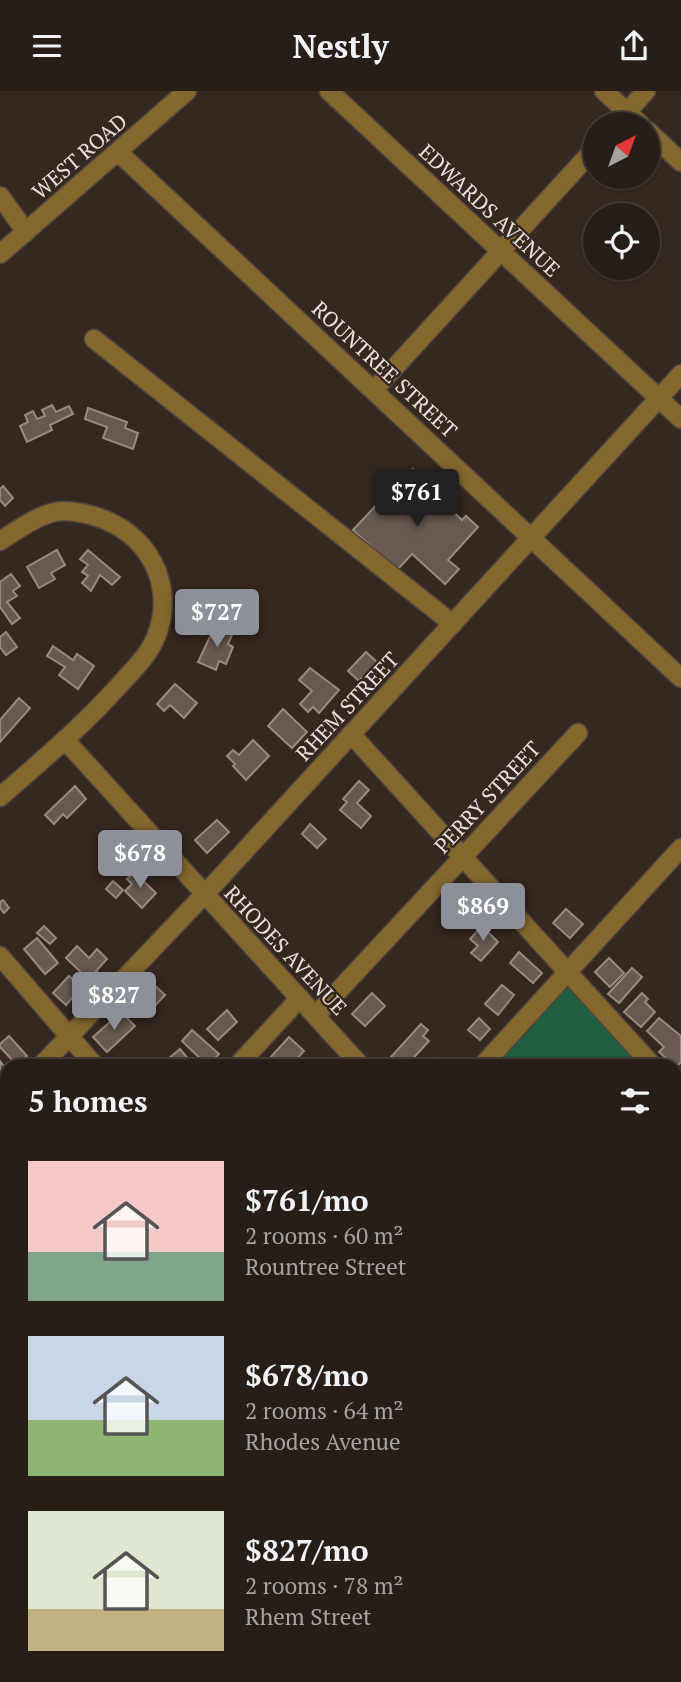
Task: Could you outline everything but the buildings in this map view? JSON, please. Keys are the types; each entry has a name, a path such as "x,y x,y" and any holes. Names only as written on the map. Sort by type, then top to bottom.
{"street":[{"name":"WEST ROAD","path":"0,254 187,91"},
{"name":"EDWARDS AVENUE","path":"329,91 681,419"},
{"path":"604,91 621,112"},
{"path":"633,112 646,91"},
{"path":"660,142 681,162"},
{"name":"ROUNTREE STREET","path":"118,152 681,678"},
{"path":"374,390 583,161"},
{"path":"0,195 26,232"},
{"path":"94,339 453,624"},
{"name":"RHEM STREET","path":"48,1059 204,894 681,374"},
{"path":"0,541 48,514 61,511 104,519 133,537 150,556 158,576 162,598 162,613 153,644 142,660 65,741 0,797"},
{"name":"PERRY STREET","path":"316,1015 578,733"},
{"path":"351,734 647,1059"},
{"name":"RHODES AVENUE","path":"65,741 355,1059"},
{"path":"488,1059 681,848"},
{"path":"0,956 89,1059"},
{"path":"243,1059 300,998"}],"green space":[{"path":"568,983 637,1059 499,1059"}]}
